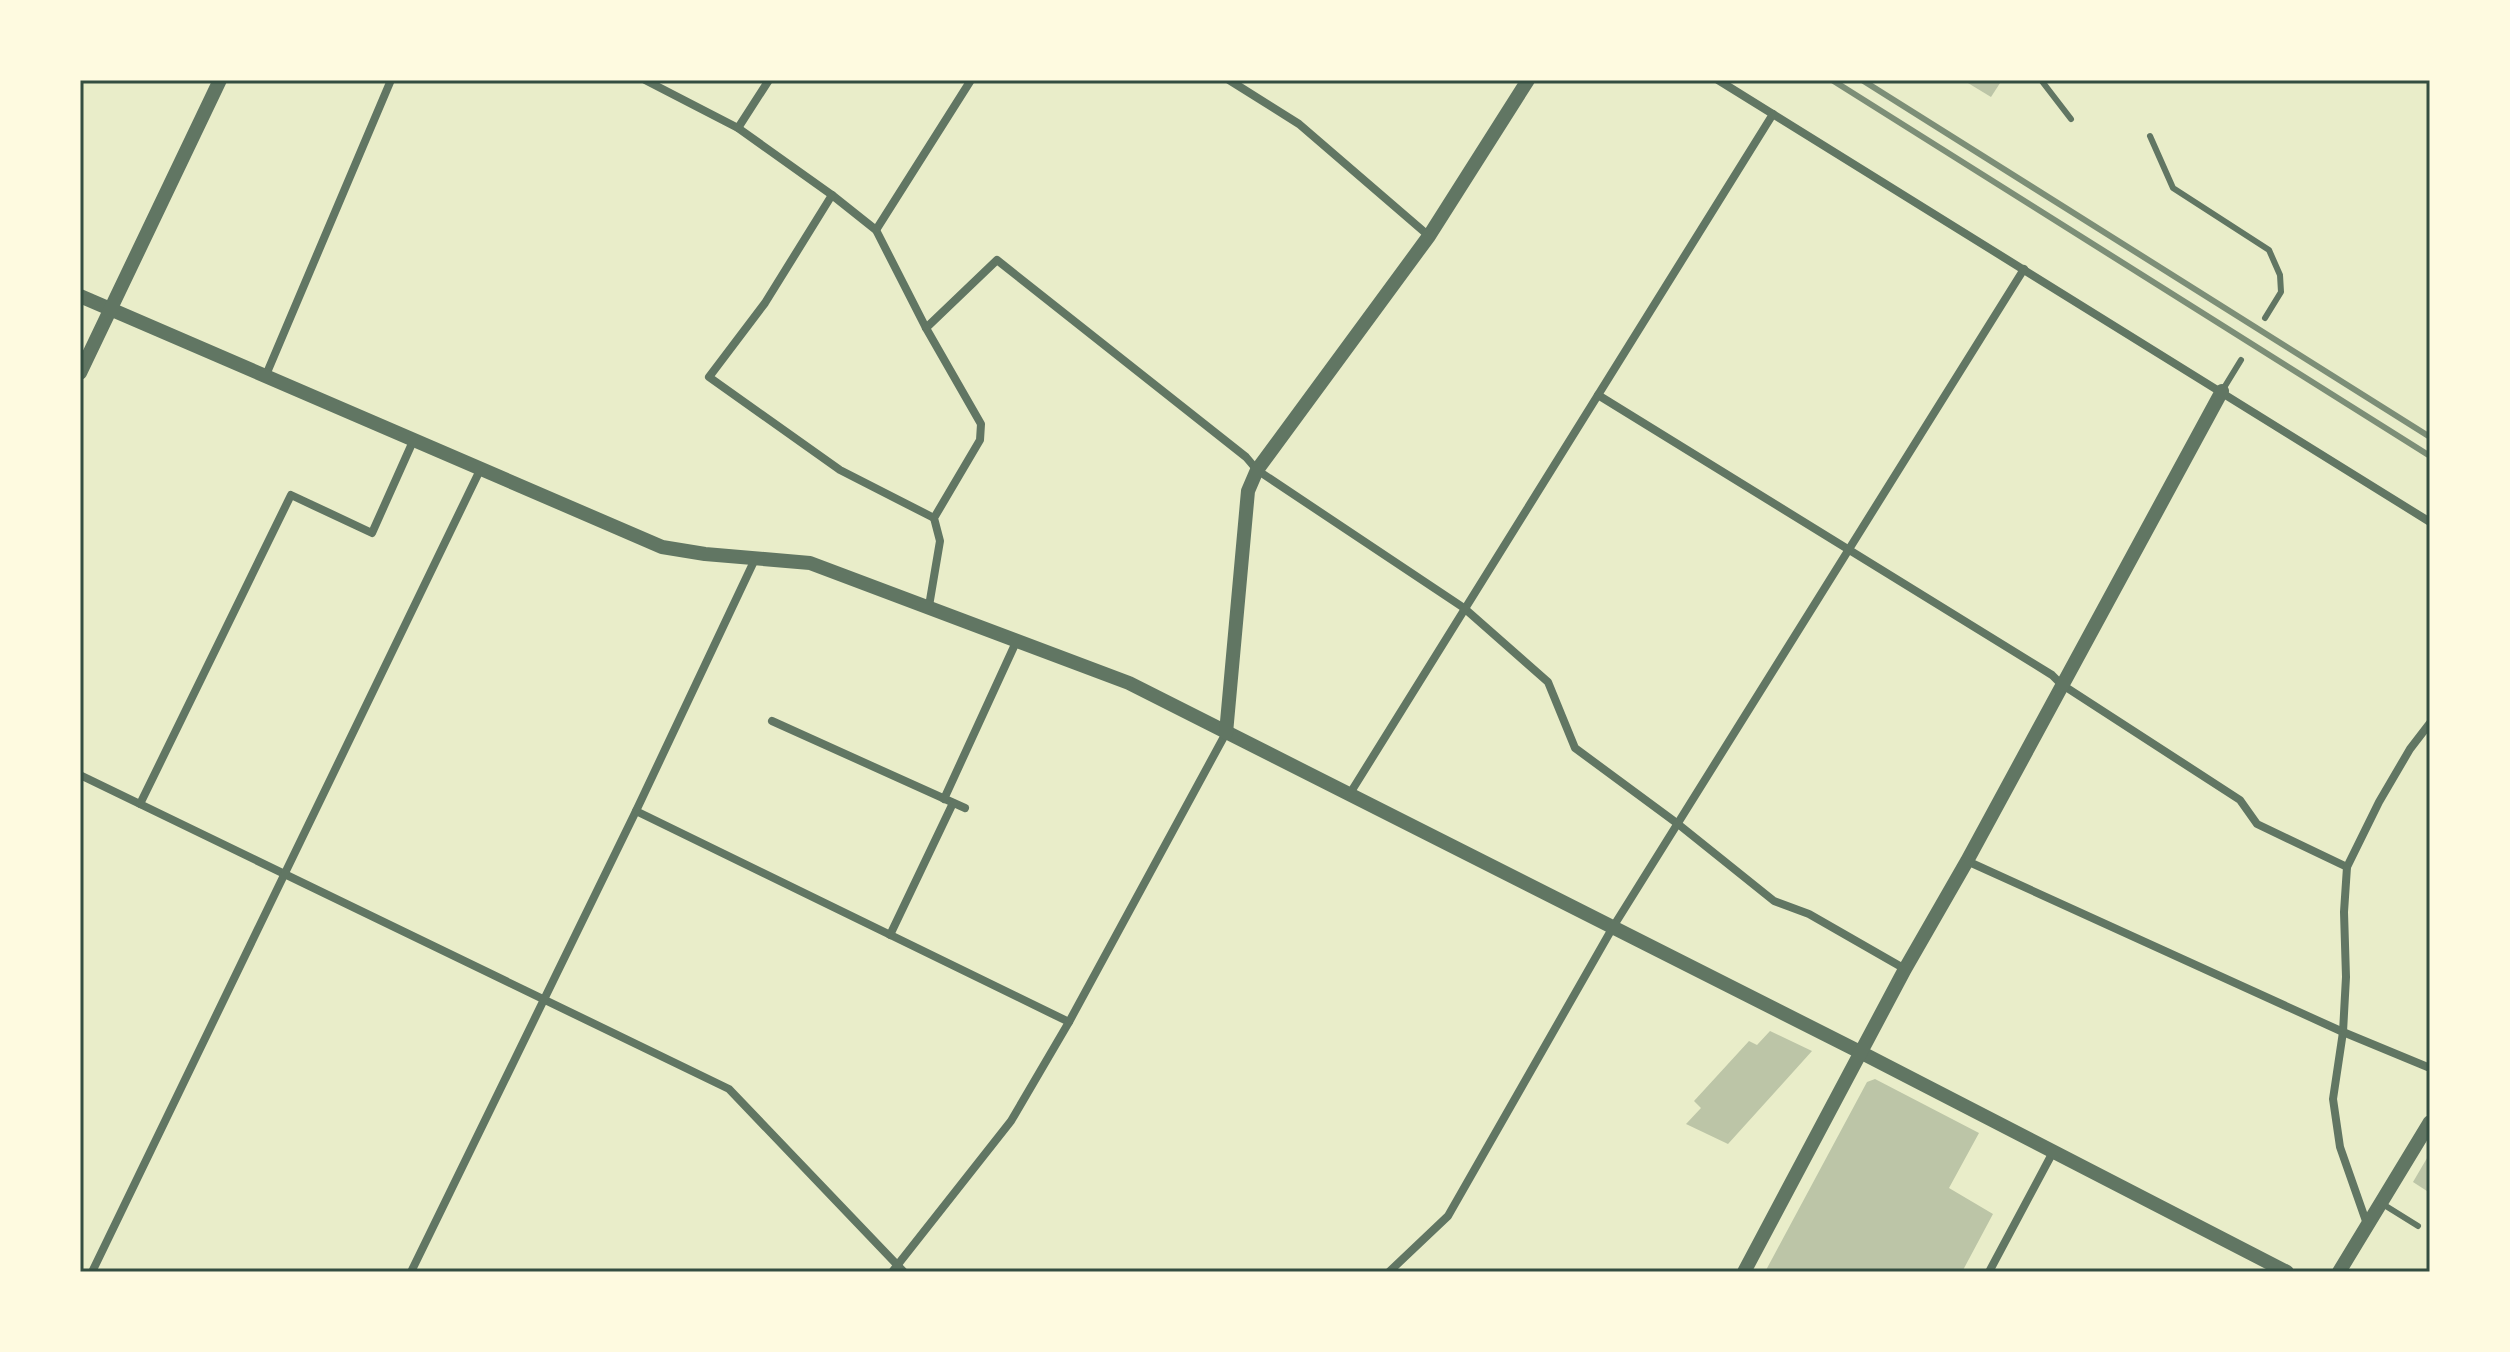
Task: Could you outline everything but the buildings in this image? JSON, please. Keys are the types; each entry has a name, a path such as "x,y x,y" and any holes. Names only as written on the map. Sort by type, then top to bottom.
{"street":[{"path":"80,373 220,80"},
{"path":"266,375 391,80"},
{"path":"645,80 738,128 876,230 926,328 981,424 980,440 934,518 940,541 929,606"},
{"path":"738,128 769,80"},
{"path":"876,230 971,80"},
{"path":"1229,80 1299,124 1429,236"},
{"path":"80,775 729,1089 898,1270 1011,1121 1069,1022 1226,733 1248,491 1257,470 1429,236 1528,80"},
{"path":"1718,80 2430,522"},
{"path":"1349,795 1773,114"},
{"path":"832,195 765,303 709,377 840,470 934,518"},
{"path":"926,328 997,260 1246,457 1257,470 1464,608 1548,682 1575,748 1678,824 1774,901 1809,914 1905,969"},
{"path":"1391,1269 1448,1216 1613,927 2024,269"},
{"path":"80,296 662,547 810,563 1129,683 1862,1053 2287,1272"},
{"path":"1744,1272 1905,969 1967,861 2222,391"},
{"path":"1598,395 2052,675 2061,684 2240,800 2257,824 2347,867"},
{"path":"140,804 291,495 372,533 414,439"},
{"path":"92,1272 481,468"},
{"path":"411,1272 756,557"},
{"path":"890,935 1017,640"},
{"path":"772,721 965,808"},
{"path":"2368,1225 2340,1147 2333,1099 2343,1032 2347,867 2379,802 2410,749 2430,723"},
{"path":"636,811 1069,1022"},
{"path":"1967,861 2343,1032 2430,1068"},
{"path":"2339,1272 2430,1122"},
{"path":"1989,1272 2053,1152"},
{"path":"1391,1269 1403,1272"}],"lane":[{"path":"2041,80 2071,119"},
{"path":"2150,136 2173,188 2269,250 2280,275 2281,292 2265,318"},
{"path":"2222,391 2241,360"},
{"path":"2381,1203 2418,1226"}],"railway":[{"path":"1832,80 2430,456"},
{"path":"1862,80 2430,437"}]}
